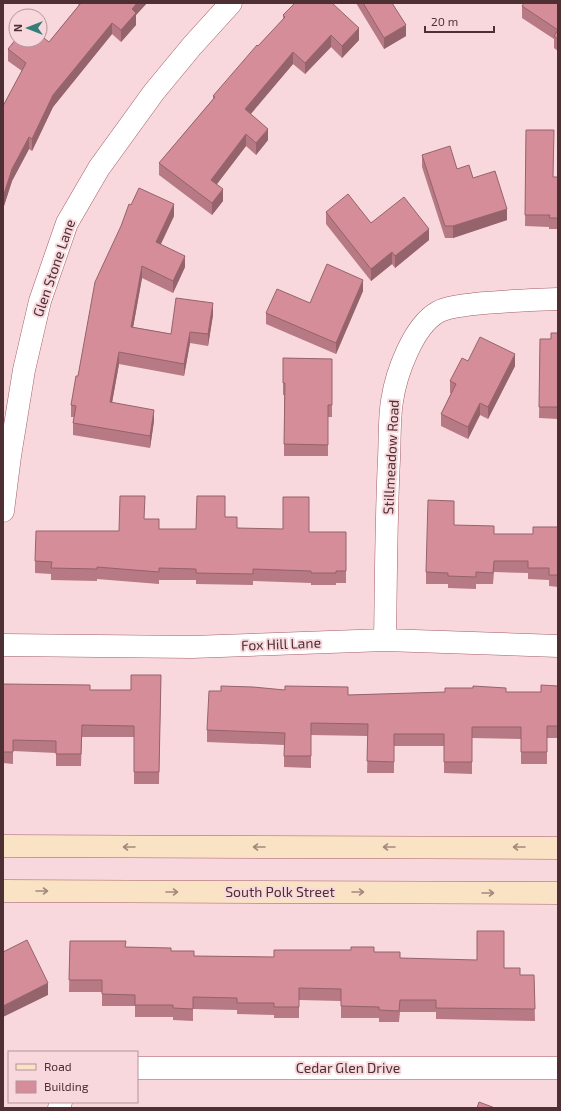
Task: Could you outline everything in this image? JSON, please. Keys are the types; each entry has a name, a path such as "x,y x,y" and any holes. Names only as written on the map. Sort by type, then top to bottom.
{"main road":[{"path":"3,846 558,848"},
{"name":"South Polk Street","path":"3,891 558,893"}],"street":[{"name":"Glen Stone Lane","path":"3,511 24,370 40,301 67,223 98,168 154,92 192,46 231,3"},
{"name":"Stillmeadow Road","path":"385,640 388,482 392,402 397,378 415,337 425,324 438,313 454,306 496,301 558,299"},
{"name":"Fox Hill Lane","path":"3,645 192,647 385,640 558,646"},
{"name":"Cedar Glen Drive","path":"138,1068 558,1068"}],"building":[{"path":"81,3 137,3 132,9 136,13 121,30 112,23 53,95 32,139 29,137 12,169 3,197 3,106 26,63 8,49 48,48 48,41 49,42"},
{"path":"295,3 332,3 359,28 342,46 331,35 305,63 293,52 245,109 268,129 256,143 246,134 211,180 223,189 212,203 159,163 215,97 213,96 257,45 258,46 285,17 283,15"},
{"path":"363,3 392,3 406,25 384,38"},
{"path":"524,3 558,3 558,30 522,6"},
{"path":"558,30 558,39 554,36"},
{"path":"526,130 554,130 553,177 558,177 558,218 549,218 550,215 525,215"},
{"path":"450,146 457,169 469,165 473,178 495,171 507,209 453,226 445,226 422,155"},
{"path":"139,188 174,204 156,242 185,256 173,281 142,266 131,327 171,334 176,298 213,303 208,334 190,332 184,364 119,352 110,402 154,410 150,436 73,423 76,406 71,405 76,376 78,376 95,282 121,226 129,204 131,205"},
{"path":"348,194 371,223 404,197 429,229 395,256 392,252 371,269 326,212"},
{"path":"327,264 363,280 336,343 266,313 277,289 310,303"},
{"path":"551,333 558,333 558,407 539,407 540,339 551,339"},
{"path":"480,337 515,354 488,407 480,403 468,427 441,414 456,384 450,381 462,358 468,361"},
{"path":"283,358 332,359 332,405 328,405 328,445 284,444 285,383 283,383"},
{"path":"120,496 145,496 144,519 159,519 159,529 196,529 197,496 225,496 225,517 237,517 237,528 283,529 283,497 309,497 309,532 346,532 346,571 336,571 336,573 311,573 311,571 253,569 253,574 196,573 196,569 159,568 159,572 97,567 97,569 51,568 52,562 35,561 36,531 119,531"},
{"path":"428,500 454,501 454,525 494,526 494,534 533,534 533,527 558,527 558,575 549,575 549,568 528,568 528,561 494,561 493,573 476,572 476,577 448,576 448,573 426,572"},
{"path":"131,675 161,675 159,772 134,772 134,726 82,725 81,754 56,754 56,741 13,740 13,752 3,752 3,684 90,685 90,690 131,690"},
{"path":"541,685 558,686 558,726 547,726 547,752 521,752 521,727 472,727 472,762 444,762 444,734 394,734 394,762 367,761 368,724 311,723 311,756 284,756 285,733 207,730 209,691 221,691 221,686 285,690 285,686 348,687 348,695 445,692 445,688 473,688 473,686 506,688 506,692 541,692"},
{"path":"477,931 504,931 504,968 520,968 520,975 534,975 535,1009 436,1008 436,1000 400,1000 399,1011 379,1010 379,1007 341,1006 341,989 299,988 299,1007 274,1007 274,1003 237,1003 237,998 193,997 193,1009 173,1008 173,1005 135,1005 135,995 102,994 102,980 69,980 70,941 126,941 125,947 171,948 171,951 194,951 194,956 274,957 274,950 351,950 351,947 374,947 374,952 400,952 400,958 477,960"},
{"path":"27,940 48,983 3,1006 3,952"},
{"path":"479,1102 495,1108 477,1108"}]}
